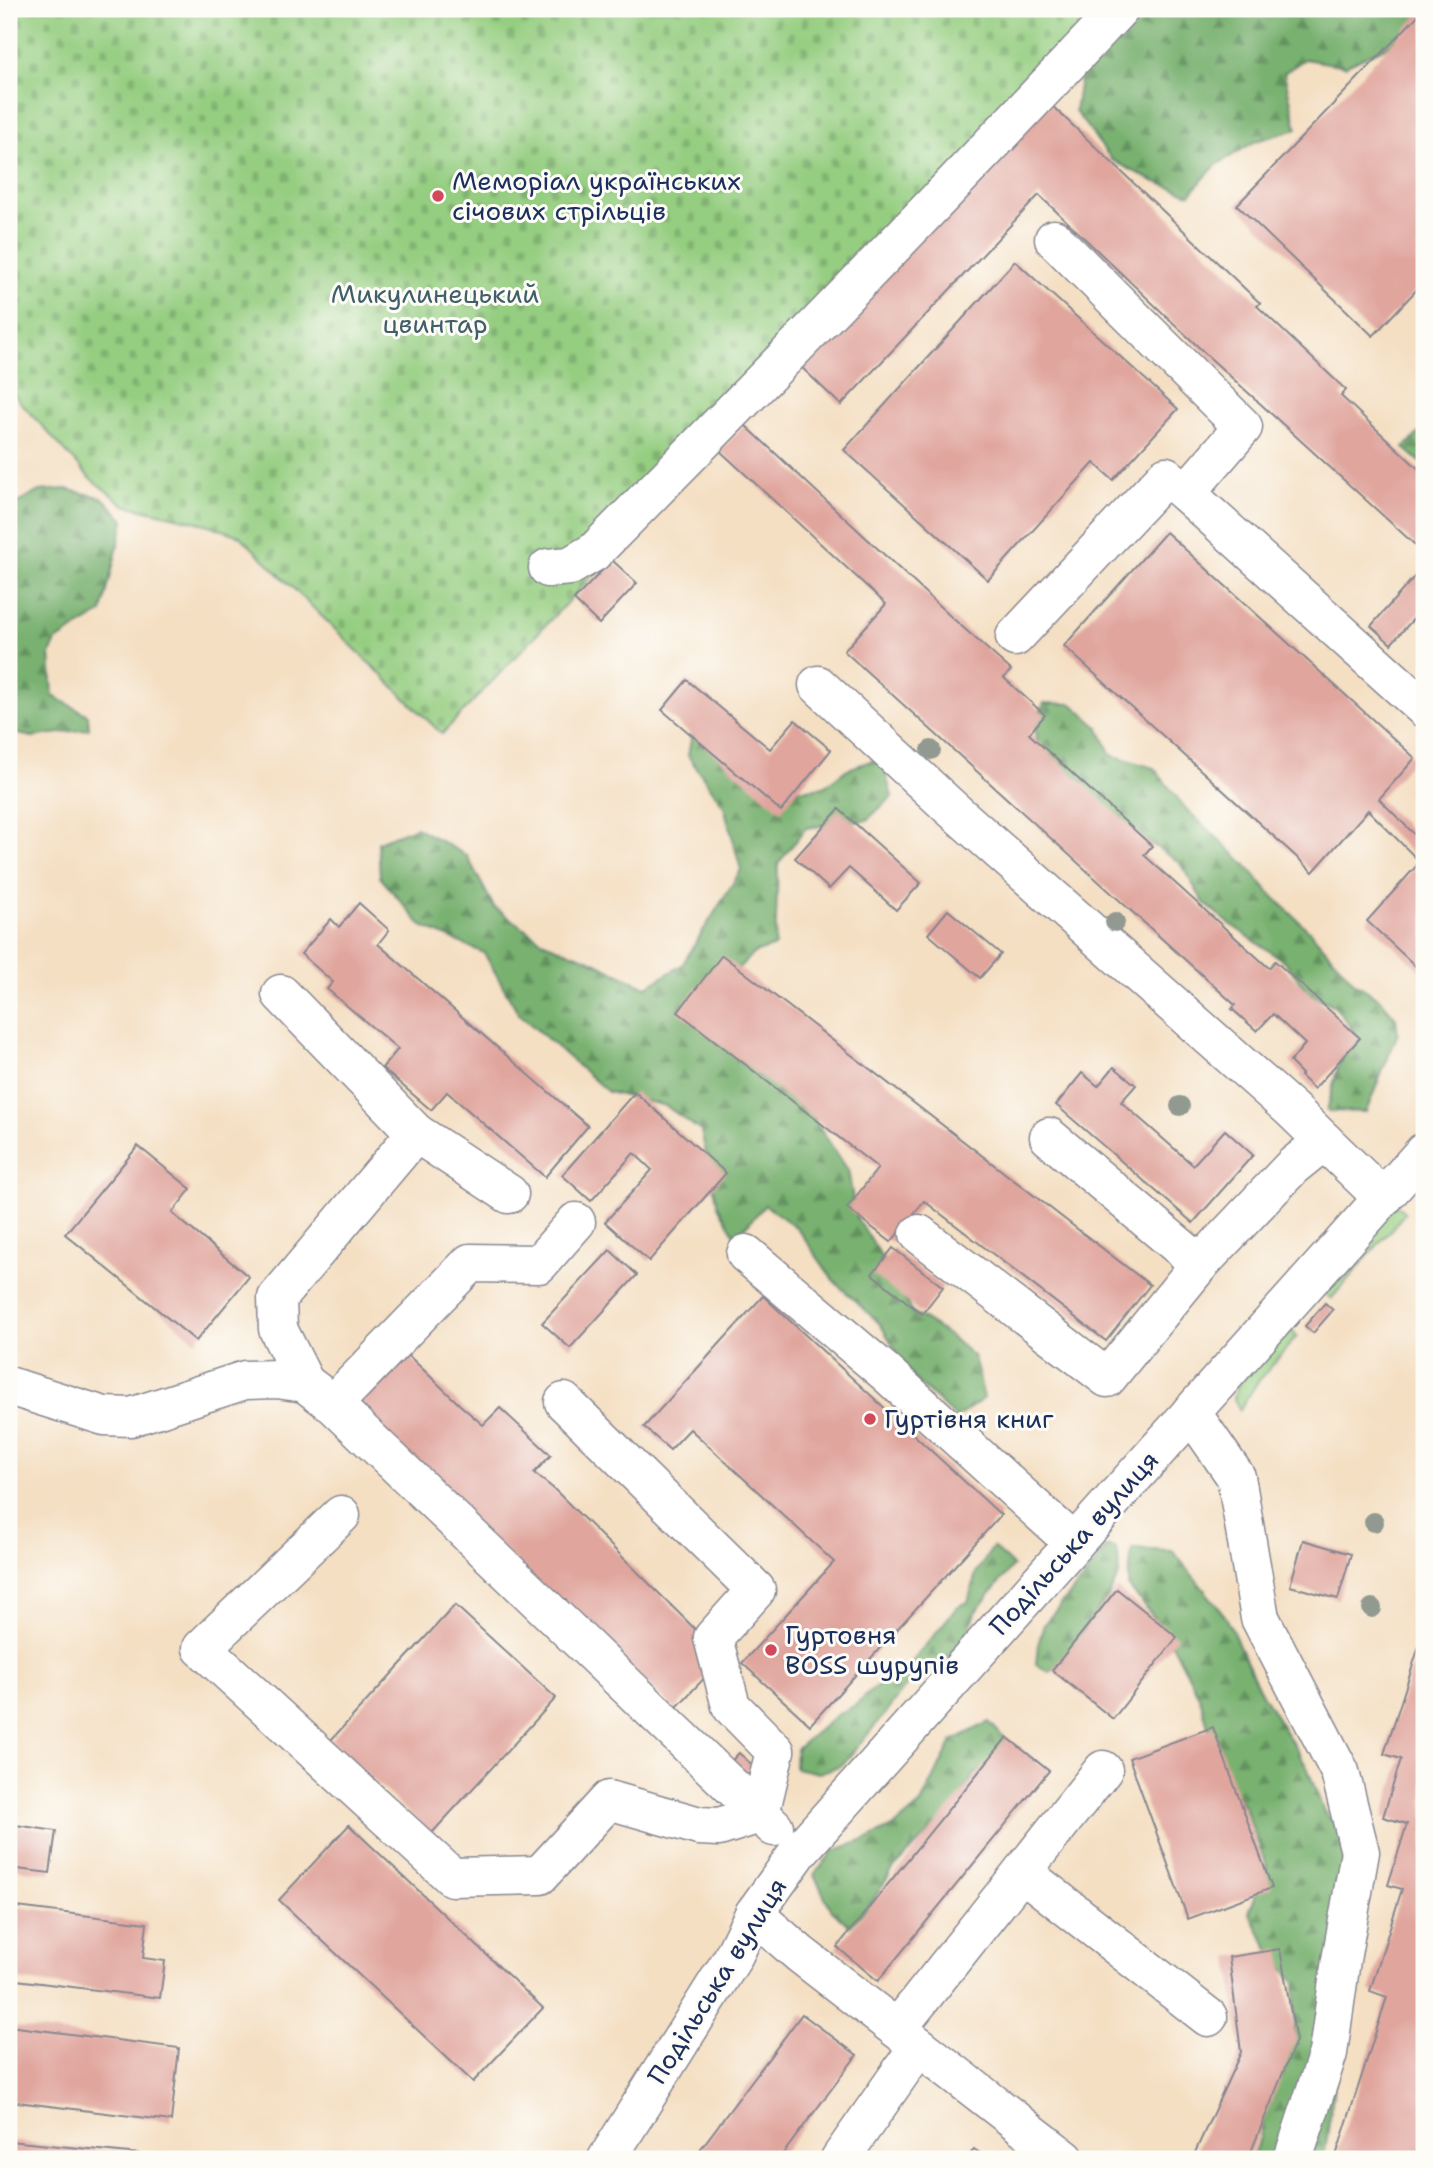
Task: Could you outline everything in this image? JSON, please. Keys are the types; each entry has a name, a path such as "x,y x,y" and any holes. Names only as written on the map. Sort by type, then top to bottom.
{"street":[{"path":"548,568 570,566 594,552 757,387 1119,9"},
{"path":"1054,239 1243,427 1186,493"},
{"path":"1015,637 1166,476 1424,708"},
{"path":"818,685 951,808 1291,1110 1383,1199"},
{"path":"281,994 416,1133 509,1194"},
{"path":"416,1133 277,1298 278,1329 319,1394 760,1815 800,1850"},
{"path":"1049,1137 1200,1264"},
{"path":"919,1234 1107,1378 1200,1264 1293,1166 1324,1141"},
{"name":"Подільська вулиця","path":"607,2159 732,1959 754,1914 800,1850 1424,1152"},
{"path":"319,1394 470,1263 539,1264 576,1222"},
{"path":"746,1254 885,1372 1074,1543"},
{"path":"9,1387 104,1416 131,1417 245,1380 277,1378 319,1394"},
{"path":"564,1402 756,1590 713,1638 731,1706 775,1751 760,1815"},
{"path":"1191,1412 1236,1478 1260,1618 1340,1772 1360,1852 1340,1960 1328,2053 1293,2159"},
{"path":"341,1515 202,1648 452,1877 540,1875 609,1800 699,1826 719,1827 760,1815"},
{"path":"840,2159 908,2038 1022,1872 1103,1770"},
{"path":"1022,1872 1208,2017"},
{"path":"754,1914 800,1954 1065,2159"}],"green space":[{"name":"Микулинецький цвинтар","path":"9,9 1131,9 442,734 240,536 206,524 125,505 91,479 19,401 9,386"},
{"path":"1148,9 1424,9 1424,12 1394,43 1345,66 1305,59 1284,73 1297,129 1256,141 1215,166 1190,194 1153,181 1112,160 1075,111 1081,72 1114,38"},
{"path":"1424,428 1424,465 1404,448"},
{"path":"66,489 103,498 124,520 102,612 56,641 50,654 53,696 88,715 89,729 32,737 9,732 9,508 39,491"},
{"path":"1044,703 1072,704 1098,727 1111,755 1154,768 1186,809 1244,863 1354,982 1381,1000 1396,1018 1398,1033 1366,1112 1327,1111 1338,1066 1357,1036 1335,1006 1309,993 1285,962 1204,903 1180,863 1119,822 1075,776 1039,757 1035,723"},
{"path":"693,728 780,792 824,787 846,770 881,757 892,797 867,820 806,828 778,864 775,946 754,953 722,984 848,1170 856,1217 911,1311 950,1336 974,1357 984,1398 956,1418 913,1378 880,1324 834,1281 797,1228 765,1205 736,1237 718,1206 701,1131 666,1106 608,1092 519,1014 484,953 422,926 380,877 378,842 416,827 467,856 494,907 544,942 588,959 646,987 682,965 741,870 724,806 688,756"},
{"path":"1396,1204 1405,1213 1331,1299 1320,1289"},
{"path":"1287,1326 1297,1336 1256,1384 1240,1410 1234,1399 1236,1388"},
{"path":"993,1547 1013,1566 976,1611 965,1639 934,1669 917,1671 842,1765 819,1773 795,1768 796,1749 838,1714 856,1705 872,1690 908,1667 957,1607 968,1602 976,1573"},
{"path":"1106,1547 1115,1548 1119,1575 1108,1597 1087,1624 1070,1655 1049,1672 1036,1664 1044,1624 1090,1571"},
{"path":"1132,1549 1173,1551 1226,1617 1259,1689 1307,1767 1324,1812 1366,1855 1324,2159 1251,2159 1260,2138 1269,2090 1295,2035 1295,1982 1271,1953 1249,1912 1267,1867 1245,1808 1218,1762 1200,1698 1166,1632 1128,1586"},
{"path":"989,1722 1006,1740 995,1758 973,1776 954,1808 893,1869 873,1901 850,1926 832,1911 814,1875 833,1851 896,1825 921,1804 952,1741"}],"building":[{"path":"1424,9 1424,282 1373,336 1237,205"},
{"path":"1047,101 1260,303 1257,306 1346,390 1341,396 1424,474 1424,553 1209,357 1039,195 841,405 798,364"},
{"path":"1015,261 1178,409 1113,480 1094,463 988,580 844,450"},
{"path":"745,425 1011,670 1004,678 1045,715 1029,734 1152,846 1144,855 1269,968 1275,961 1360,1038 1314,1089 1290,1062 1305,1044 1273,1014 1257,1031 1232,1009 1235,1005 844,651 886,604 720,451"},
{"path":"1166,532 1415,758 1379,799 1424,844 1424,974 1367,921 1420,862 1368,810 1313,872 1064,646"},
{"path":"612,560 637,583 599,624 574,600"},
{"path":"1415,576 1424,584 1424,607 1391,644 1371,626"},
{"path":"687,680 770,749 795,720 831,750 781,811 662,710"},
{"path":"839,809 921,883 896,910 849,868 829,889 795,858"},
{"path":"359,903 389,930 378,944 588,1126 545,1177 447,1092 431,1110 382,1068 398,1049 327,989 333,982 301,954 331,919 339,927"},
{"path":"948,910 1001,954 980,978 928,934"},
{"path":"722,955 1150,1285 1106,1341 924,1201 891,1242 847,1208 878,1168 678,1012"},
{"path":"1114,1067 1136,1085 1121,1102 1193,1165 1225,1130 1253,1155 1193,1223 1056,1105 1082,1073 1098,1086"},
{"path":"635,1092 726,1173 649,1261 605,1222 652,1170 634,1153 591,1201 562,1175"},
{"path":"138,1146 191,1189 172,1213 249,1277 196,1341 65,1234"},
{"path":"893,1248 943,1287 922,1314 872,1274"},
{"path":"610,1250 637,1275 570,1348 542,1323"},
{"path":"763,1296 1001,1515 810,1725 742,1663 834,1562 690,1429 670,1450 644,1427"},
{"path":"1325,1303 1333,1310 1313,1333 1305,1326"},
{"path":"408,1355 483,1425 500,1408 551,1455 534,1473 554,1489 709,1643 713,1669 675,1709 361,1418 362,1402"},
{"path":"1303,1540 1351,1554 1338,1599 1290,1586"},
{"path":"1117,1589 1177,1637 1113,1719 1052,1670"},
{"path":"455,1605 556,1698 431,1834 331,1740"},
{"path":"1424,1631 1424,2159 1335,2159 1387,1997 1370,1991 1402,1889 1388,1885 1407,1824 1383,1817 1401,1759 1384,1754"},
{"path":"1213,1727 1272,1888 1188,1919 1129,1758"},
{"path":"1007,1737 1049,1771 878,1981 837,1947"},
{"path":"739,1753 759,1771 743,1788 723,1770"},
{"path":"9,1824 56,1831 50,1873 9,1868"},
{"path":"349,1825 543,2008 473,2082 279,1900"},
{"path":"9,1906 147,1923 143,1958 165,1961 160,1998 9,1979"},
{"path":"1280,1949 1296,2041 1248,2159 1192,2159 1241,2052 1229,1957"},
{"path":"802,2014 857,2055 779,2159 693,2159"},
{"path":"9,2026 179,2048 171,2121 9,2101"},
{"path":"9,2141 139,2154 139,2159 9,2159"},
{"path":"974,2149 988,2159 967,2159"}],"place":[{"name":"Меморіал українських січових стрільців","path":"438,196"},
{"name":"Гуртівня книг","path":"870,1419"},
{"name":"Гуртовня BOSS шурупів","path":"771,1650"}]}
